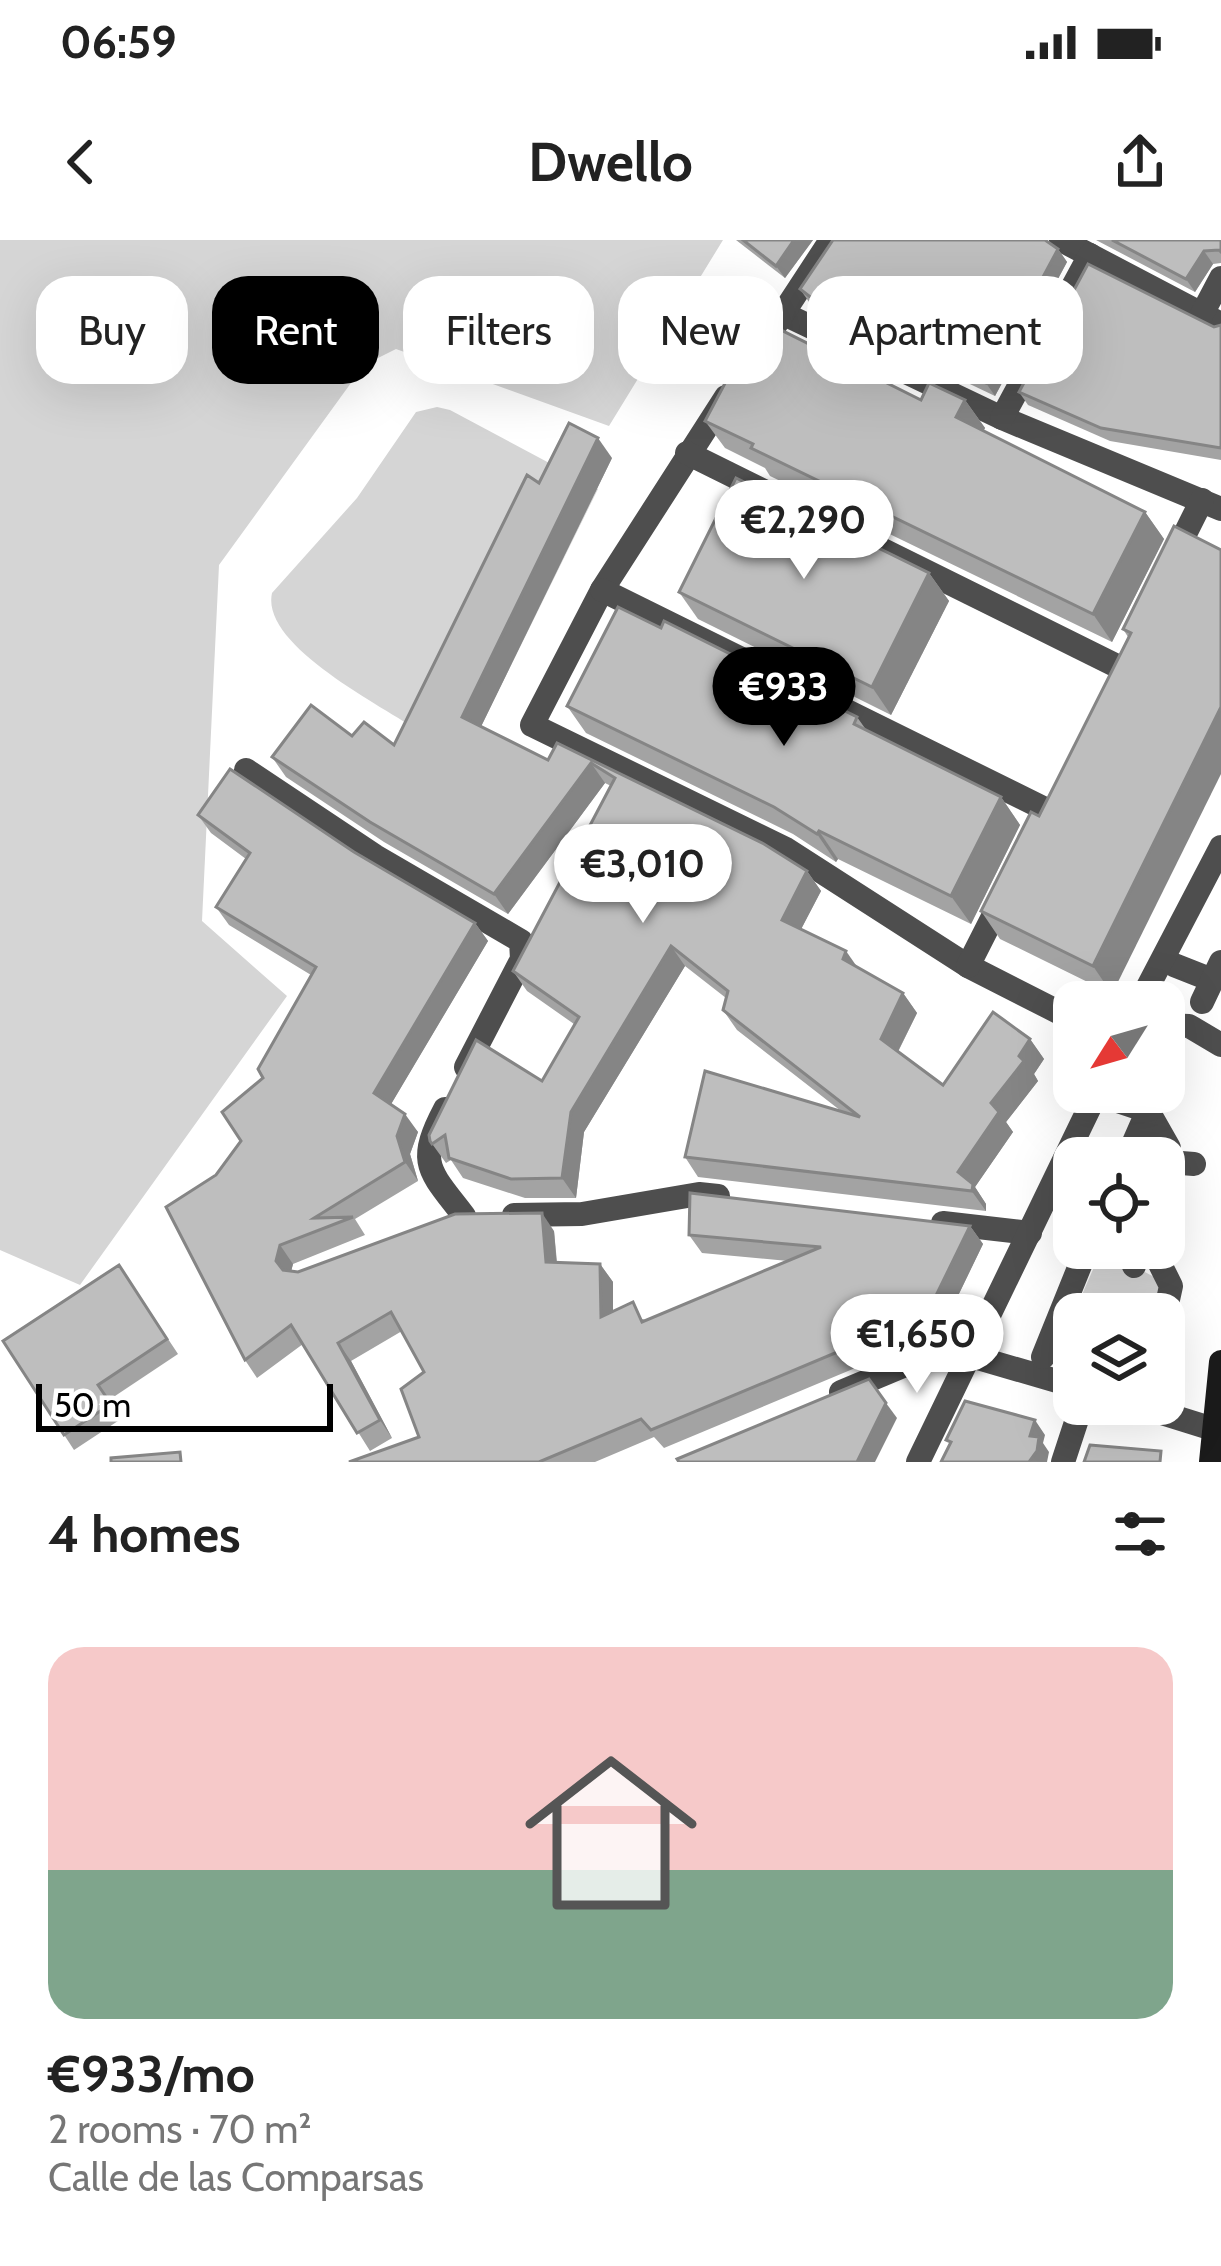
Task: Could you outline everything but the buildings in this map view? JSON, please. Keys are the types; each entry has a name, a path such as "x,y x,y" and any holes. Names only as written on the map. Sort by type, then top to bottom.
{"street":[{"path":"831,240 687,453 602,590 532,725 785,849 968,966 1053,1010"},
{"path":"1061,240 1211,319 1221,278"},
{"path":"1002,418 1090,255"},
{"path":"784,314 1002,418 1211,505 1160,584"},
{"path":"687,453 1119,667"},
{"path":"602,590 1047,809"},
{"path":"246,770 375,856 521,941 522,958 426,1152 428,1167 464,1216"},
{"path":"1151,981 1221,847"},
{"path":"968,966 1017,868"},
{"path":"1174,965 1212,981"},
{"path":"1185,1026 1221,1045"},
{"path":"918,1462 1030,1233 1097,1113"},
{"path":"1185,1163 1194,1163"},
{"path":"433,1228 464,1216 582,1214 699,1194 746,1200"},
{"path":"912,1219 1030,1233"},
{"path":"828,1397 982,1333"},
{"path":"1043,1357 1053,1345"},
{"path":"970,1356 1053,1380"},
{"path":"1211,1462 1221,1362"},
{"path":"1185,1421 1214,1430"},
{"path":"1063,1462 1075,1425"}],"shaded area":[{"path":"0,240 723,240 701,276 618,276 618,384 635,384 609,426 493,384 594,384 594,276 403,276 403,352 396,349 379,358 379,276 212,276 212,384 350,384 219,565 202,921 287,996 80,1285 0,1250"},
{"path":"437,407 598,489 462,765 306,655 274,614 272,593 357,498 416,412"},
{"path":"1093,1269 1139,1269 1171,1286 1167,1293 1083,1293"}]}
